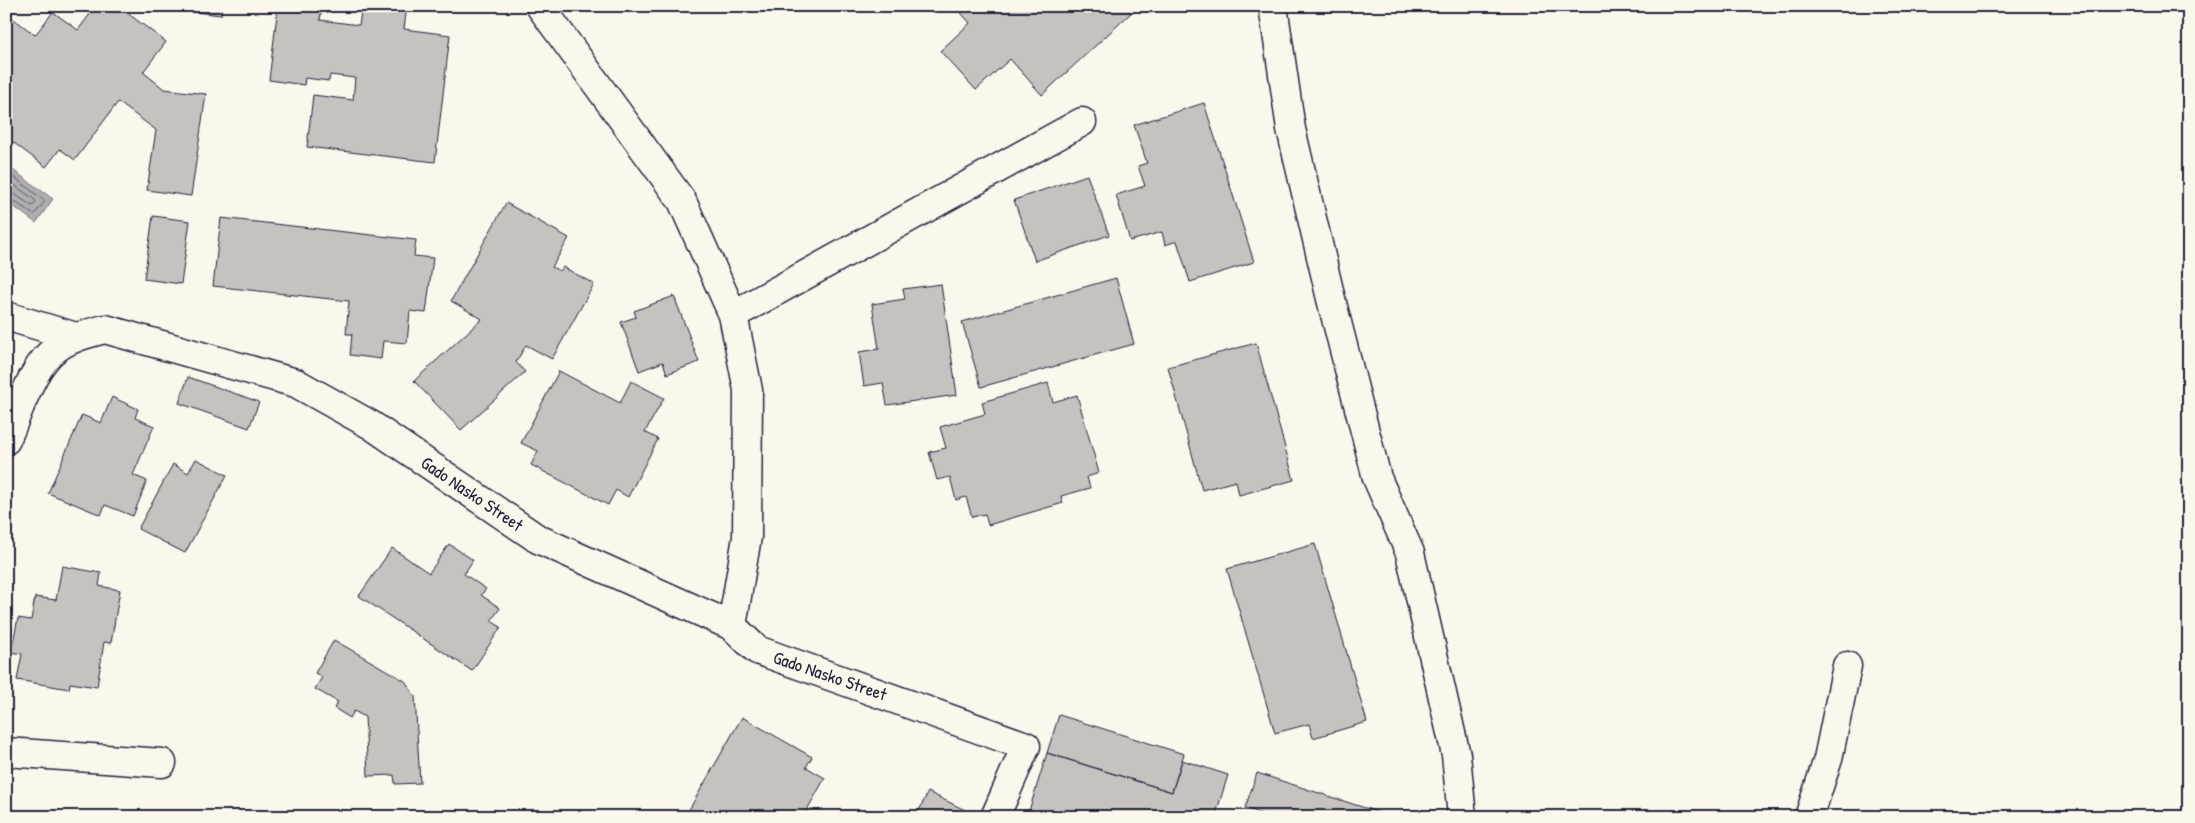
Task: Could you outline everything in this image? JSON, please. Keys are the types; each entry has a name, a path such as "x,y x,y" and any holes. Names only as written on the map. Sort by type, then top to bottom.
{"street":[{"path":"540,6 682,201 734,315 748,390 747,537 732,626"},
{"path":"1273,6 1290,129 1377,478 1410,553 1456,755 1462,817"},
{"path":"734,315 1082,122"},
{"path":"6,316 76,337"},
{"name":"Gado Nasko Street","path":"6,440 38,366 57,347 76,337 105,329 296,384 371,425 538,539 732,626 758,650 1026,746 996,817"},
{"path":"1809,817 1828,760 1847,666"},
{"path":"6,752 162,763"}],"water":[{"path":"6,165 53,199 36,223 6,201"}],"building":[{"path":"96,6 118,6 166,42 143,72 164,89 206,94 191,196 147,190 156,130 118,102 75,160 60,149 46,167 6,137 6,13 35,35 53,12 78,30"},
{"path":"178,6 222,6 221,15 177,10"},
{"path":"278,6 322,6 320,20 359,25 362,6 407,6 404,29 450,35 435,162 307,147 313,95 353,100 355,78 330,75 329,81 305,78 304,85 269,80"},
{"path":"955,6 1124,6 1131,13 1042,95 1010,59 976,90 940,51 970,23"},
{"path":"1204,103 1254,262 1190,282 1177,241 1165,245 1162,232 1130,241 1116,195 1145,186 1138,166 1147,163 1134,125"},
{"path":"1087,175 1109,235 1035,261 1014,200"},
{"path":"506,203 569,238 552,267 560,271 563,267 594,284 552,359 526,345 516,362 525,372 461,430 414,381 482,319 451,301"},
{"path":"153,216 190,221 181,284 144,279"},
{"path":"221,218 416,240 414,256 433,258 426,313 410,311 407,343 383,341 381,359 350,355 352,334 346,334 349,301 213,286"},
{"path":"1116,278 1134,344 981,387 962,322"},
{"path":"941,284 957,395 887,405 883,383 864,386 859,352 879,349 872,304 905,299 903,289"},
{"path":"674,296 699,362 667,374 663,362 639,371 621,322 636,317 634,311"},
{"path":"1256,343 1294,480 1239,495 1236,481 1202,490 1168,367"},
{"path":"559,371 620,403 631,381 664,398 645,432 658,439 628,497 616,490 608,505 531,465 538,451 521,443"},
{"path":"188,377 259,402 249,428 179,403"},
{"path":"1048,383 1053,402 1077,395 1099,473 1087,477 1090,488 1061,496 1063,503 988,525 985,514 972,517 966,497 956,500 950,477 937,480 929,452 946,448 940,427 985,414 982,402"},
{"path":"112,397 138,409 135,418 154,426 133,475 147,481 133,516 105,505 101,515 48,493 82,415 101,423"},
{"path":"196,459 227,475 185,553 138,529 173,464 188,473"},
{"path":"449,544 473,560 464,574 486,589 481,595 500,608 491,621 501,627 472,671 359,596 392,548 429,573"},
{"path":"1315,544 1367,722 1313,738 1309,724 1275,733 1227,569"},
{"path":"62,566 101,573 99,586 120,590 111,643 104,642 97,687 70,683 69,689 17,680 22,654 11,652 18,618 31,620 35,597 56,600"},
{"path":"334,640 405,681 415,696 420,783 395,784 394,775 368,776 365,717 354,711 350,718 334,708 338,702 315,689 322,677 315,673"},
{"path":"1059,715 1184,754 1172,792 1047,753"},
{"path":"742,717 812,757 806,767 825,778 803,817 685,817"},
{"path":"1047,753 1172,792 1182,760 1228,775 1215,817 1036,817 1028,814"},
{"path":"1257,773 1393,817 1265,817 1265,815 1245,808"},
{"path":"928,792 965,810 962,817 916,817"}]}
